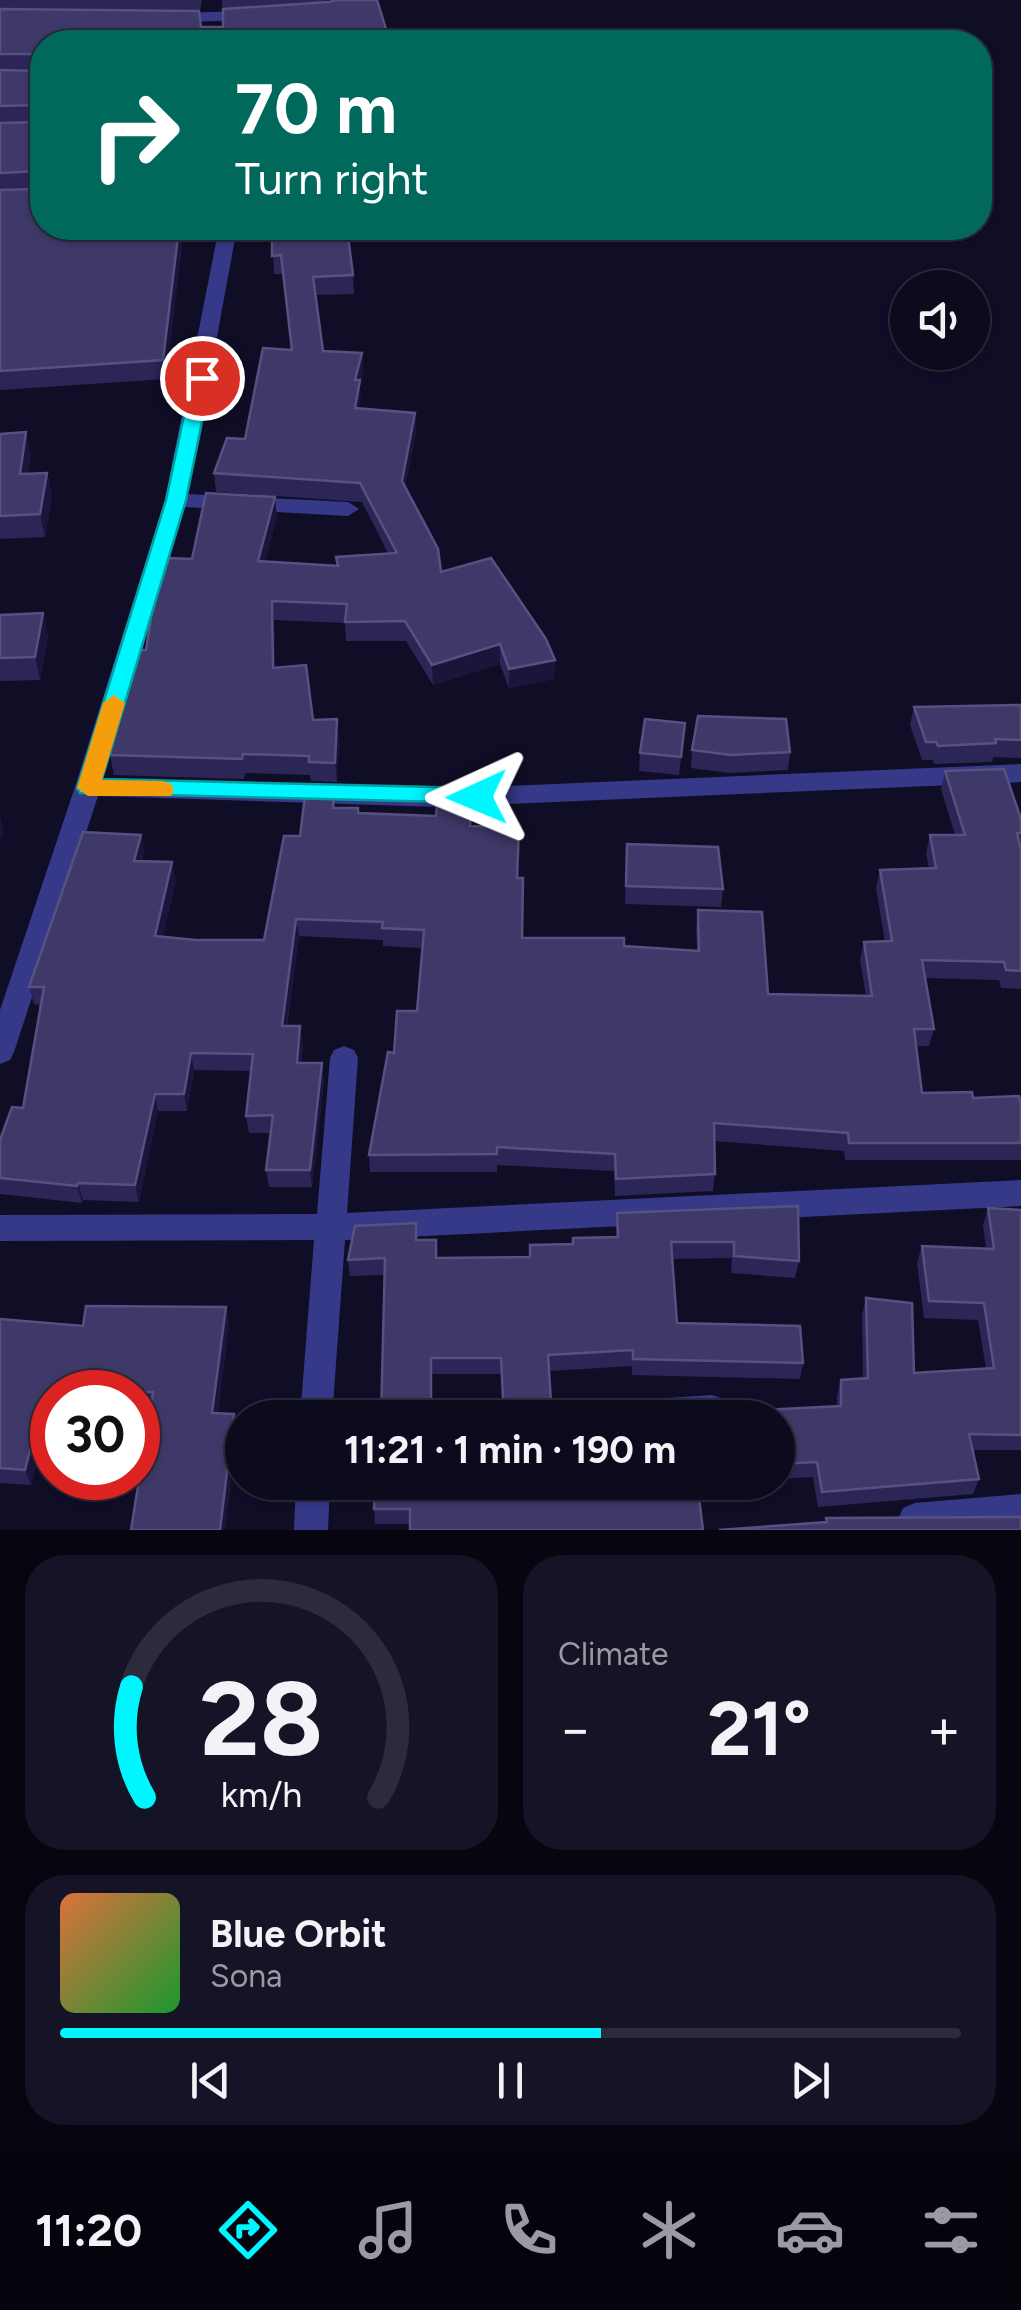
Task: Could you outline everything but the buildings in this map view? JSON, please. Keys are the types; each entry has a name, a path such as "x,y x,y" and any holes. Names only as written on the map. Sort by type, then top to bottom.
{"street":[{"path":"210,0 212,25"},
{"path":"158,18 212,25 270,15"},
{"path":"0,1052 88,788 176,500 226,240"},
{"path":"176,500 348,509"},
{"path":"88,788 438,798 1021,774"},
{"path":"317,1400 344,1058"},
{"path":"0,1228 329,1227 1021,1193"},
{"path":"310,1530 311,1500"},
{"path":"886,1522 1021,1511"}],"slow traffic":[{"path":"114,703 88,788 163,790"}],"route":[{"path":"202,378 176,500 88,788 477,797"}]}
